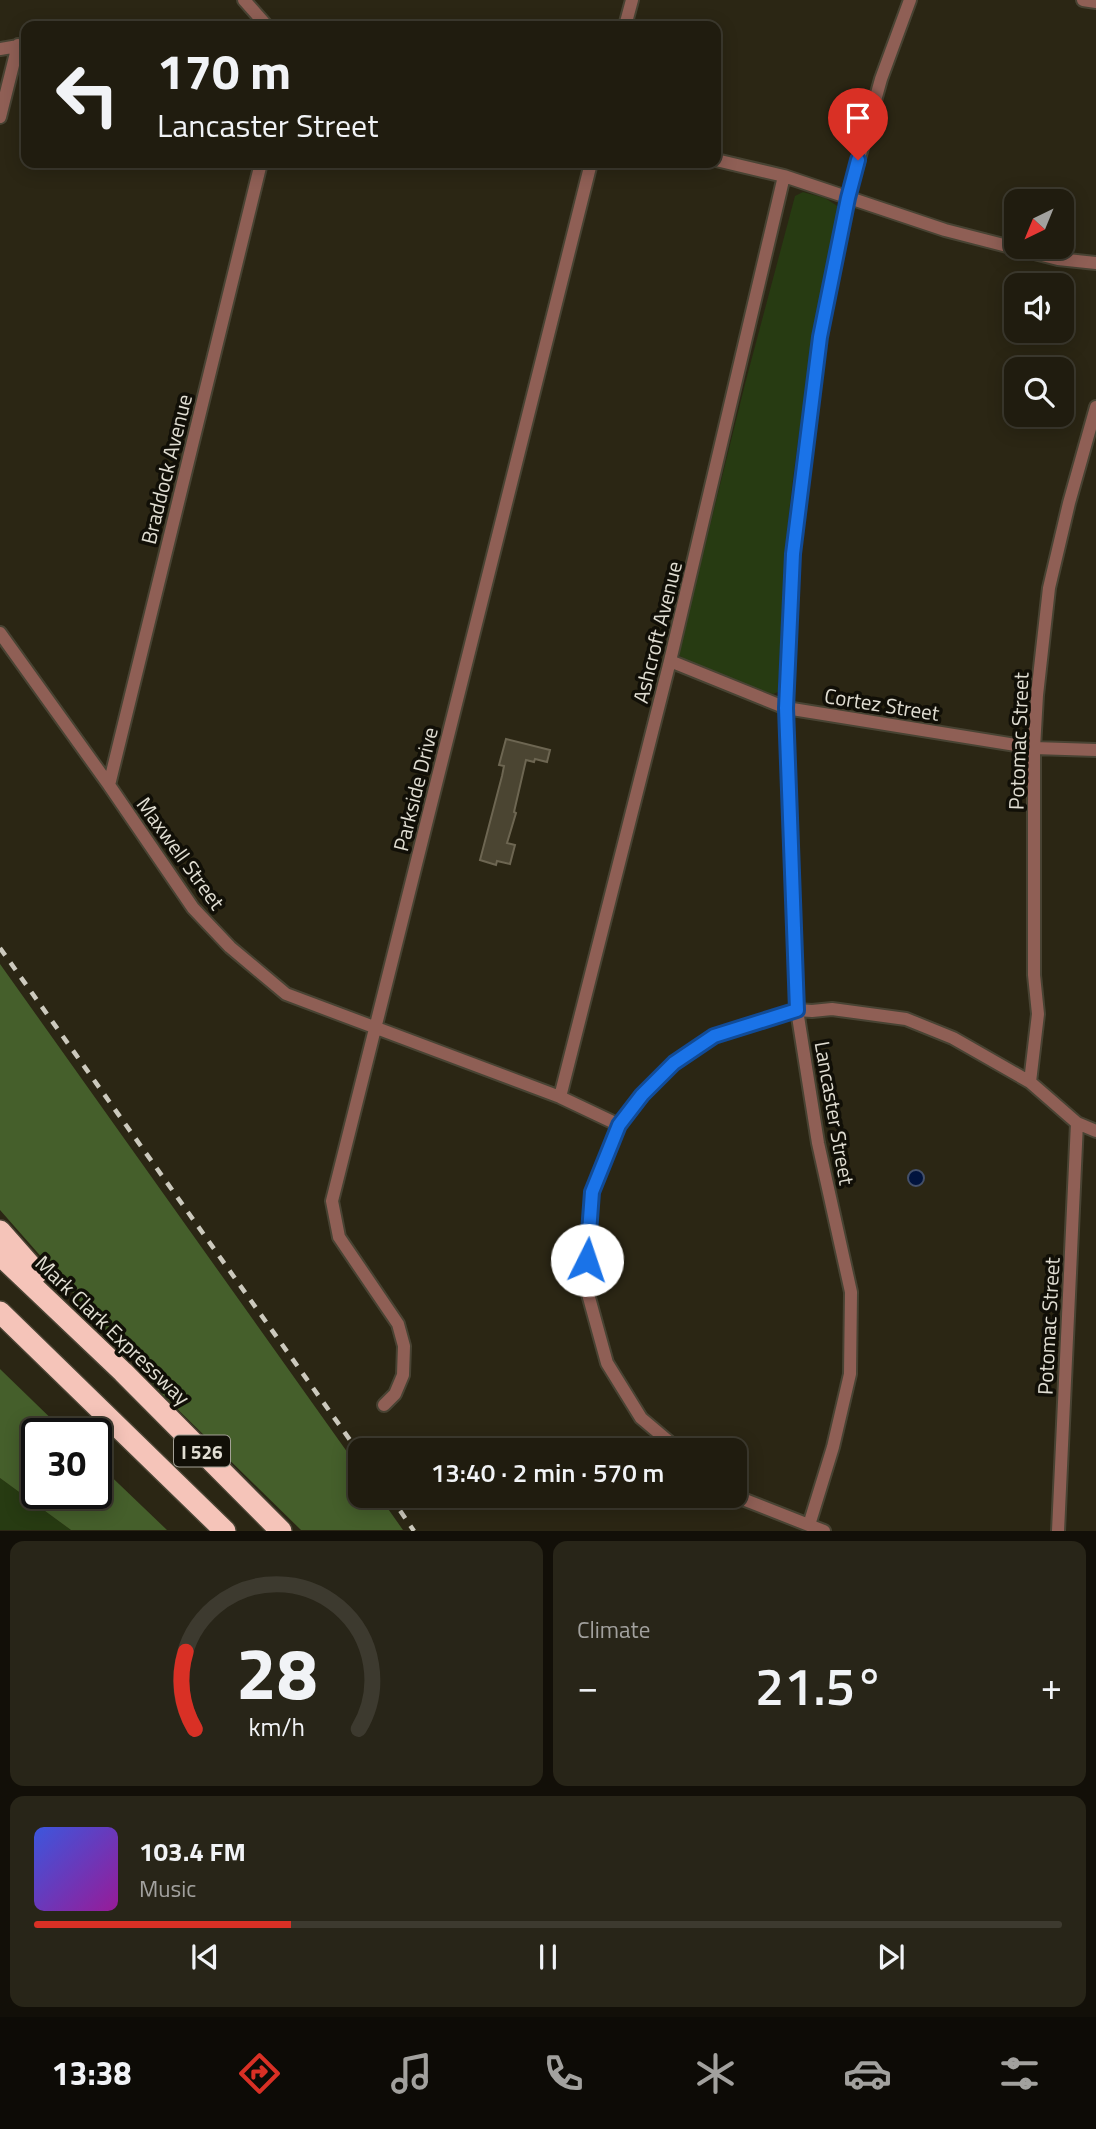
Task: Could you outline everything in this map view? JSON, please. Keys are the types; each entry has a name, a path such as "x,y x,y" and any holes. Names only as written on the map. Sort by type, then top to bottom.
{"highway":[{"path":"0,1231 123,1373"},
{"name":"Mark Clark Expressway","path":"0,1255 281,1531"},
{"name":"I 526","path":"0,1312 225,1531"},
{"path":"0,1330 132,1440"}],"street":[{"path":"244,0 263,21"},
{"path":"626,21 632,0"},
{"name":"Lancaster Street","path":"809,1525 833,1447 850,1374 851,1292 818,1143 797,1010 786,708 793,554 820,337 848,198 881,79 911,0"},
{"path":"1083,0 1096,2"},
{"path":"0,48 21,45"},
{"path":"0,117 21,48"},
{"path":"721,161 784,176 945,230 1058,259 1096,263"},
{"name":"Braddock Avenue","path":"109,785 260,168"},
{"name":"Parkside Drive","path":"384,1405 395,1394 403,1375 404,1346 398,1324 339,1237 332,1201 590,168"},
{"name":"Ashcroft Avenue","path":"560,1097 670,662 784,176"},
{"name":"Potomac Street","path":"1030,1082 1038,1014 1034,975 1034,748 1037,695 1049,588 1096,407"},
{"name":"Maxwell Street","path":"0,633 193,908 230,947 286,994 560,1097 619,1125"},
{"name":"Cortez Street","path":"670,662 786,708 1034,748 1096,750"},
{"path":"665,1438 641,1418 607,1363 585,1283 592,1192 619,1125 642,1095 674,1063 714,1036 797,1010 832,1009 906,1019 953,1038 1030,1082 1077,1123 1096,1132"},
{"name":"Potomac Street","path":"1058,1531 1077,1123"},
{"path":"747,1499 824,1531"}],"green space":[{"path":"803,192 825,198 839,207 791,492 778,692 773,694 697,669 680,656 679,651 795,196"},
{"path":"0,964 348,1453 348,1508 387,1508 403,1530 301,1530 162,1394 0,1210"},
{"path":"0,1369 51,1418 21,1418 21,1493 0,1478"},
{"path":"112,1477 167,1530 71,1530 42,1509 112,1509"},
{"path":"0,1478 21,1493 21,1509 42,1509 71,1530 0,1530"}],"water":[{"path":"916,1170 922,1172 922,1184 916,1186 910,1184 908,1178 910,1172"}],"building":[{"path":"506,739 550,750 547,762 526,760 507,843 515,845 510,864 497,861 496,865 480,860 502,776 504,766 499,765"}],"railway":[{"path":"0,948 349,1438"},
{"path":"398,1508 414,1531"}],"route":[{"path":"587,1260 592,1192 619,1125 642,1095 674,1063 714,1036 797,1010 786,708 793,554 820,337 858,160"}]}
